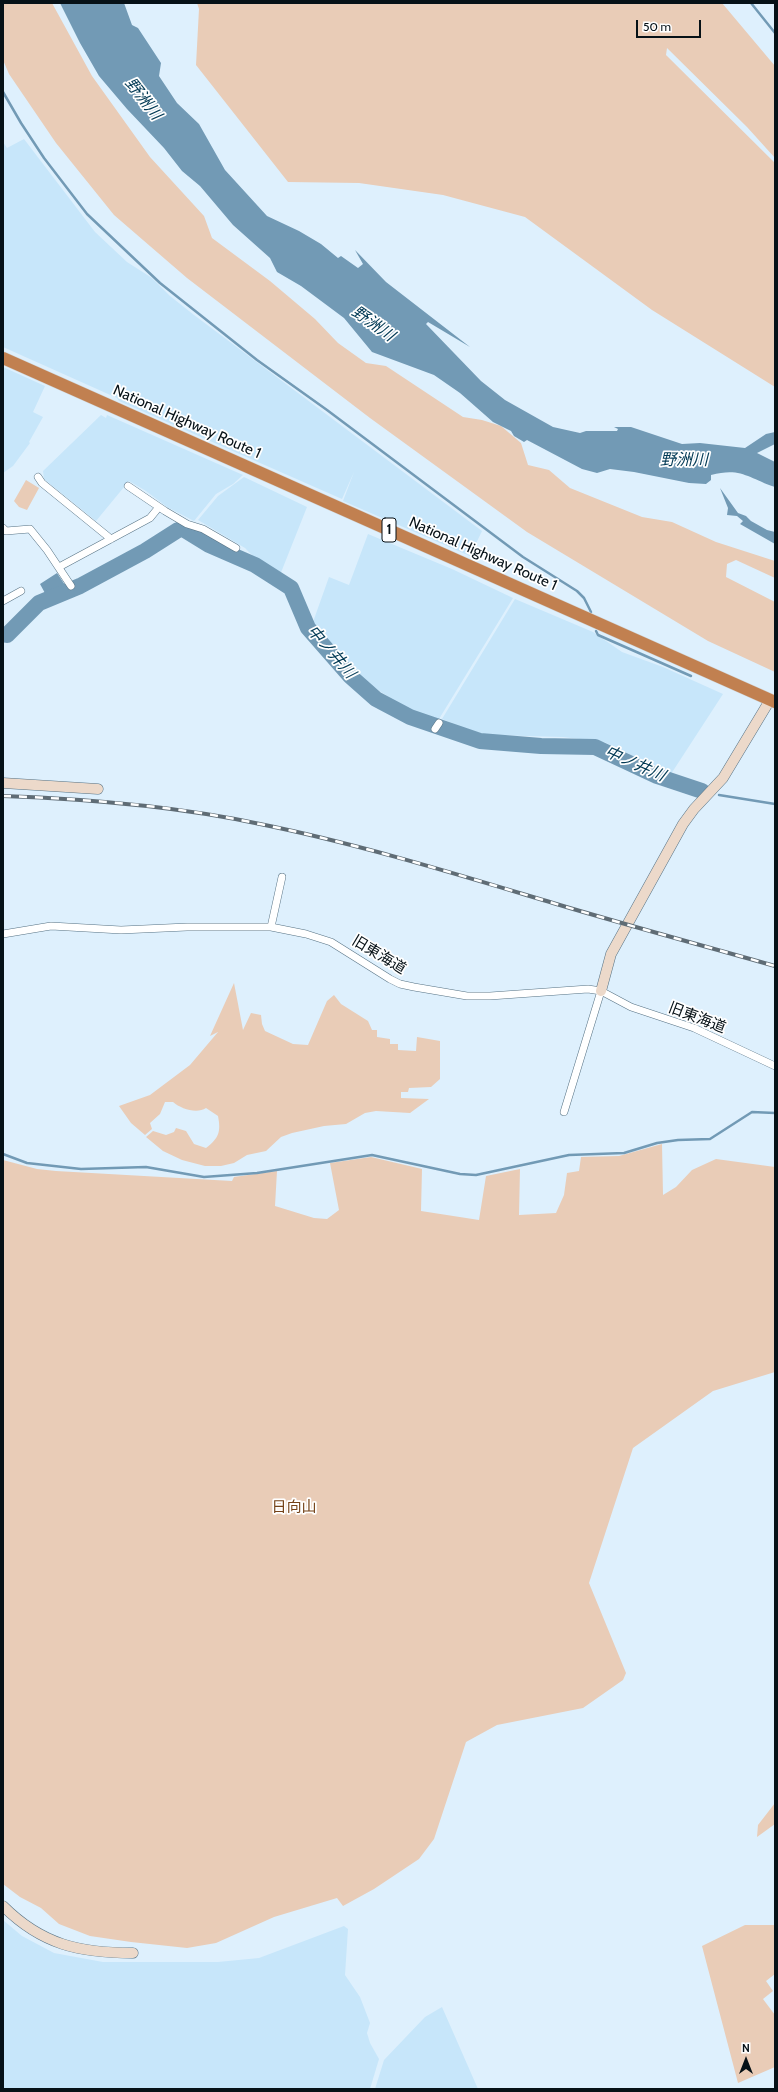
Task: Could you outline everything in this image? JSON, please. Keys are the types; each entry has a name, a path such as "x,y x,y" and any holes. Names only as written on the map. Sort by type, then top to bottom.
{"highway":[{"name":"National Highway Route 1","path":"3,358 773,701"}],"street":[{"path":"38,477 42,483 111,539"},
{"path":"128,486 159,507 236,548"},
{"path":"59,567 150,518 159,507"},
{"path":"3,528 6,531 30,529 59,567 71,586"},
{"path":"3,601 21,591"},
{"path":"564,1112 611,954 683,824 694,809 723,778 773,701"},
{"path":"3,783 98,789"},
{"path":"271,927 282,877"},
{"name":"旧東海道","path":"3,934 51,926 121,930 187,927 271,927 300,932 331,942 390,979 400,984 414,987 467,996 514,996 573,990 601,991 632,1007 694,1028 775,1066"},
{"path":"3,1906 17,1920 33,1932 52,1941 76,1949 99,1953 132,1953"}],"shaded area":[{"path":"24,139 95,232 127,262 152,278 170,296 194,315 482,531 470,556 343,501 354,472 342,499 119,401 117,398 3,347 3,142 7,148"},
{"path":"3,367 45,386 33,412 43,417 29,442 30,443 13,466 3,473"},
{"path":"101,415 106,418 107,415 243,475 233,484 216,494 194,521 167,507 146,491 129,481 96,521 44,479 43,471"},
{"path":"244,477 307,507 280,575 257,560 245,548 198,520 218,496"},
{"path":"368,534 452,569 513,598 439,719 411,711 370,685 320,634 313,622 329,577 349,585"},
{"path":"515,599 593,632 622,652 663,667 723,694 671,774 604,742 563,737 490,735 471,731 442,719"},
{"path":"3,1920 22,1936 54,1953 103,1962 218,1962 259,1958 344,1926 348,1929 345,1975 360,1997 370,2023 367,2033 370,2043 379,2059 370,2089 3,2089"},
{"path":"442,2007 478,2089 375,2089 384,2060 425,2017"}],"green space":[{"path":"3,3 52,3 92,76 150,157 204,216 212,238 270,281 315,319 338,343 366,363 386,366 463,417 482,420 501,426 521,443 528,465 549,470 570,488 642,517 672,522 716,542 775,561 775,578 736,560 727,564 726,577 775,602 775,672 708,641 527,532 370,418 187,278 114,215 56,143 9,74 3,60"},
{"path":"197,3 722,3 775,66 775,158 747,127 667,48 666,55 775,163 775,387 652,310 525,217 443,195 359,183 288,182 196,65 199,9"},
{"path":"26,480 39,488 27,510 19,507 14,501"},
{"path":"234,983 243,1030 251,1013 261,1015 262,1024 265,1031 293,1044 308,1045 327,1001 334,995 341,1004 368,1021 372,1030 377,1030 377,1037 390,1039 390,1044 398,1044 398,1050 416,1051 417,1037 440,1041 440,1079 431,1087 409,1088 408,1092 401,1092 401,1098 429,1099 410,1113 376,1111 365,1113 346,1124 324,1126 292,1133 281,1137 266,1151 247,1155 234,1163 221,1166 205,1166 182,1160 163,1151 146,1137 153,1131 166,1135 174,1132 176,1128 186,1131 194,1144 206,1148 214,1141 218,1134 218,1116 206,1108 194,1111 180,1107 173,1102 165,1102 160,1114 150,1123 152,1129 145,1135 131,1123 119,1106 150,1095 190,1065 218,1032 210,1036"},
{"name":"日向山","path":"662,1144 663,1195 676,1187 692,1170 716,1159 775,1167 775,1372 713,1391 633,1448 589,1583 626,1673 623,1680 583,1708 497,1725 466,1742 434,1839 419,1859 374,1889 343,1906 337,1898 274,1917 216,1943 187,1948 90,1936 59,1924 41,1908 20,1897 3,1884 3,1160 37,1169 56,1171 232,1181 234,1177 277,1171 275,1206 314,1218 327,1219 339,1210 330,1163 371,1157 422,1169 421,1211 479,1220 486,1176 520,1169 519,1215 556,1213 564,1195 567,1173 579,1171 581,1157 619,1156"},
{"path":"775,1803 775,1824 757,1837 758,1825"},
{"path":"745,1925 775,1925 775,1974 766,1981 773,1991 763,1999 775,2015 775,2067 738,2083 702,1946"}],"water":[{"name":"野洲川","path":"60,3 124,3 132,25 138,28 161,63 159,76 177,103 199,124 225,170 267,216 299,231 321,244 338,258 341,256 358,268 363,264 355,250 386,282 470,347 428,322 426,324 481,381 505,400 553,427 580,433 586,431 617,431 618,429 614,427 631,427 682,444 700,443 745,448 766,434 775,432 775,444 757,453 775,462 775,487 744,475 730,472 711,475 711,480 706,484 689,483 634,472 610,469 597,473 582,469 527,440 524,442 514,436 511,431 493,422 460,393 434,375 372,352 344,318 301,286 277,272 270,258 233,225 200,186 182,171 164,148 127,109 99,76 80,43"},
{"path":"720,488 738,513 746,516 751,521 767,530 775,532 775,544 740,524 743,521 737,516 727,515 728,508"},
{"path":"57,573 67,588 46,595 40,584"}],"waterway":[{"path":"751,3 775,33"},
{"path":"3,92 44,158 87,214 160,283 257,360 327,410 523,557 577,591 584,598 591,612"},
{"name":"中ノ井川","path":"7,635 39,603 80,586 145,551 178,530 183,529 209,545 255,565 291,588 308,628 350,676 376,699 410,717 480,741 541,746 595,747 657,776 702,791"},
{"path":"596,631 598,635 691,676"},
{"name":"中ノ井川","path":"719,795 775,804"},
{"path":"3,1154 27,1163 81,1169 146,1167 204,1177 257,1173 372,1155 460,1174 476,1175 569,1155 624,1153 657,1143 678,1140 710,1139 752,1112 775,1113"}],"railway":[{"path":"3,796 132,804 196,812 297,832 407,860 775,966"}]}
